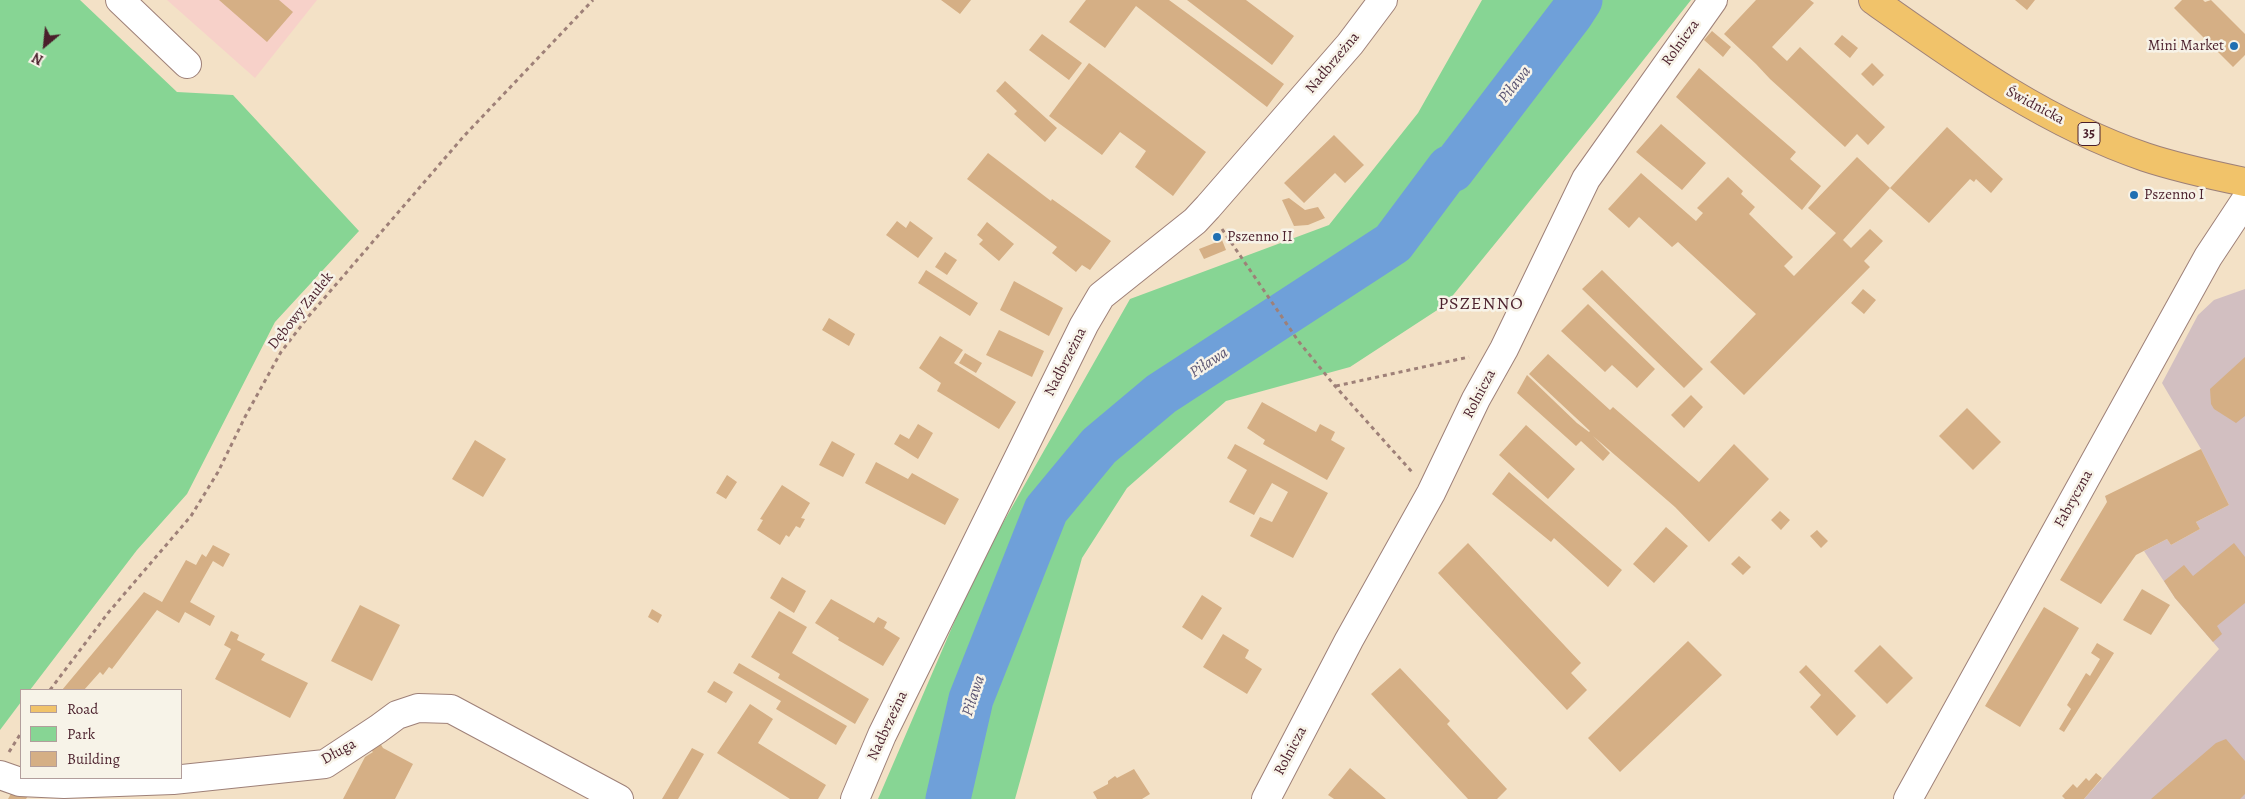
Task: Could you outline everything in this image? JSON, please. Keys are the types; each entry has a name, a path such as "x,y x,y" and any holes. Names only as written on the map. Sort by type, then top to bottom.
{"main road":[{"name":"Świdnicka","path":"1873,0 1998,86 2092,135 2144,157 2245,182"}],"street":[{"path":"120,0 187,64"},
{"name":"Nadbrzeżna","path":"855,799 882,735 1100,296 1195,221 1208,208 1350,44 1383,0"},
{"name":"Rolnicza","path":"1266,799 1349,640 1431,493 1476,399 1504,349 1586,179 1713,0"},
{"name":"Fabryczna","path":"1908,799 2208,257 2245,202"},
{"name":"Długa","path":"0,775 20,782 64,784 173,780 325,764 397,715 418,708 426,708 451,709 619,799"}],"path":[{"name":"Dębowy Zaułek","path":"51,689 108,612 191,516 218,472 245,417 281,352 308,317 464,136 593,0"},
{"path":"1208,208 1299,342 1431,493"},
{"path":"1336,386 1504,349"}],"shaded area":[{"path":"167,0 317,0 255,78"},
{"path":"2245,289 2245,799 2084,799 2219,649 2175,598 2144,551 2167,539 2171,545 2200,529 2196,522 2229,505 2201,449 2162,383 2198,315 2214,300"}],"green space":[{"path":"0,0 80,0 177,92 233,95 359,231 275,322 187,494 137,550 31,689 20,689 20,703 0,730"},
{"path":"1482,0 1691,0 1445,305 1350,367 1226,401 1127,488 1082,558 1015,799 878,799 978,567 1130,299 1329,225 1418,113"}],"building":[{"path":"219,0 279,0 293,12 267,42"},
{"path":"941,0 971,0 960,14"},
{"path":"1086,0 1169,0 1284,84 1267,107 1136,6 1105,48 1069,22"},
{"path":"1187,0 1246,0 1294,36 1272,65"},
{"path":"1756,0 1810,0 1814,3 1772,47 1787,61 1800,47 1885,127 1868,145 1857,134 1845,147 1724,34"},
{"path":"2015,0 2035,0 2027,10"},
{"path":"2182,0 2203,0 2205,2 2211,0 2245,34 2245,55 2233,67 2174,8"},
{"path":"1712,31 1731,47 1723,57 1704,40"},
{"path":"1042,34 1082,63 1069,80 1029,50"},
{"path":"1842,35 1858,48 1850,58 1834,44"},
{"path":"1089,63 1206,152 1173,196 1135,167 1146,151 1120,132 1102,155 1049,116"},
{"path":"1872,63 1884,75 1873,86 1861,74"},
{"path":"1699,68 1796,152 1790,159 1821,186 1802,210 1676,97"},
{"path":"1005,81 1057,128 1045,142 1014,114 1017,111 996,91"},
{"path":"1661,124 1706,163 1682,190 1636,152"},
{"path":"1947,127 2003,179 1991,193 1976,179 1974,182 1970,179 1929,223 1890,188"},
{"path":"1334,135 1364,165 1345,183 1335,173 1304,203 1284,183"},
{"path":"988,153 1051,201 1052,199 1111,241 1090,270 1082,265 1076,272 1052,253 1057,247 967,179"},
{"path":"1857,157 1890,188 1843,240 1851,248 1870,229 1883,241 1864,261 1870,267 1744,395 1710,362 1756,314 1678,242 1672,247 1639,217 1629,228 1608,209 1641,173 1696,221 1703,213 1697,208 1728,177 1743,191 1741,194 1755,207 1749,214 1793,257 1784,266 1794,276 1836,233 1808,208"},
{"path":"1289,198 1305,210 1318,207 1325,218 1308,225 1294,226 1282,200"},
{"path":"897,221 906,228 910,221 933,238 918,258 886,235"},
{"path":"987,222 1014,244 999,261 979,244 983,240 977,235"},
{"path":"1222,240 1226,250 1204,259 1199,249"},
{"path":"945,252 957,260 947,275 935,267"},
{"path":"926,270 978,303 970,316 918,283"},
{"path":"1602,270 1703,369 1684,388 1582,289"},
{"path":"1014,281 1063,308 1049,336 1000,310"},
{"path":"1863,289 1876,300 1864,314 1851,303"},
{"path":"1588,304 1655,369 1637,388 1612,365 1605,372 1561,331"},
{"path":"829,318 855,334 849,346 822,330"},
{"path":"999,330 1044,351 1032,377 986,355"},
{"path":"940,336 963,350 954,363 1016,402 999,429 937,391 941,383 919,368"},
{"path":"965,353 982,363 976,373 959,363"},
{"path":"1548,354 1610,410 1613,407 1699,482 1734,444 1769,479 1709,542 1675,507 1593,436 1610,453 1603,461 1581,441 1576,446 1517,393 1527,375 1577,423 1590,431 1529,374"},
{"path":"2245,357 2245,416 2236,423 2214,409 2211,404 2210,389"},
{"path":"1691,395 1703,407 1684,428 1671,415"},
{"path":"1262,402 1316,432 1320,424 1335,432 1331,440 1345,448 1327,480 1263,444 1265,440 1247,428"},
{"path":"1967,408 2001,442 1973,470 1939,436"},
{"path":"918,424 933,433 918,459 894,444 900,434 909,439"},
{"path":"1526,425 1575,469 1548,499 1499,455"},
{"path":"475,440 506,459 483,497 452,479"},
{"path":"832,441 855,454 843,477 819,465"},
{"path":"1235,444 1328,493 1293,558 1250,536 1260,517 1272,522 1288,492 1272,483 1254,515 1229,502 1247,470 1227,458"},
{"path":"2201,449 2229,505 2196,522 2200,529 2171,545 2167,539 2136,555 2101,604 2060,580 2107,502 2105,496"},
{"path":"876,462 908,479 912,473 959,499 945,525 865,483"},
{"path":"1509,472 1622,570 1608,587 1554,538 1551,542 1492,494"},
{"path":"727,475 737,482 726,499 716,493"},
{"path":"782,485 810,503 801,518 805,519 800,528 796,526 789,537 786,535 780,545 757,530 763,520 760,519"},
{"path":"1780,511 1790,520 1781,530 1771,520"},
{"path":"1666,527 1688,546 1654,583 1633,564"},
{"path":"1817,530 1828,541 1821,548 1810,536"},
{"path":"1468,543 1581,663 1571,673 1587,690 1567,710 1438,573"},
{"path":"2234,543 2245,557 2245,603 2217,626 2222,634 2213,642 2175,598 2164,581 2184,565 2193,576"},
{"path":"213,545 230,554 223,567 213,561 190,602 215,616 210,626 185,612 179,623 157,610 112,669 109,667 103,675 100,672 85,689 63,689 144,592 162,602 186,560 196,565 202,554 206,557"},
{"path":"1739,556 1751,567 1743,575 1731,564"},
{"path":"782,577 806,591 794,613 770,598"},
{"path":"2142,589 2170,605 2151,635 2123,620"},
{"path":"1202,595 1222,608 1202,640 1182,627"},
{"path":"831,599 874,623 878,617 887,622 884,628 900,638 883,666 838,640 839,638 815,623"},
{"path":"360,605 400,625 372,681 331,661"},
{"path":"2044,607 2079,628 2020,727 1985,706"},
{"path":"652,609 662,615 658,623 648,617"},
{"path":"779,611 807,627 792,653 869,699 855,724 778,678 780,674 751,657"},
{"path":"231,631 239,635 237,640 265,654 261,660 308,683 290,718 215,679 231,649 224,645"},
{"path":"1223,634 1249,650 1245,658 1262,669 1247,694 1203,667"},
{"path":"1688,641 1722,675 1620,772 1588,738"},
{"path":"2097,643 2114,653 2064,732 2059,729 2071,709 2067,705 2086,673 2090,676 2100,659 2091,653"},
{"path":"1880,645 1913,678 1887,704 1854,671"},
{"path":"739,663 847,726 836,745 776,709 781,701 733,673"},
{"path":"1806,665 1856,716 1837,736 1810,707 1821,695 1799,672"},
{"path":"1400,668 1450,721 1447,724 1507,789 1497,799 1468,799 1371,694"},
{"path":"714,681 733,692 726,703 707,692"},
{"path":"750,704 773,719 758,743 826,785 818,799 790,799 717,753"},
{"path":"2226,739 2245,761 2245,794 2240,799 2151,799 2216,743"},
{"path":"380,743 383,748 413,764 395,799 343,799 365,757 373,752 369,748"},
{"path":"692,748 704,754 678,799 662,799"},
{"path":"1350,768 1386,799 1334,799 1328,795"},
{"path":"1134,769 1150,794 1142,799 1097,799 1093,792 1108,784 1108,781 1115,776 1117,778"},
{"path":"2096,773 2102,778 2084,799 2065,799 2062,796 2073,784 2077,788 2086,778 2089,781"},
{"path":"14,788 28,796 26,799 8,799"}],"waterway":[{"name":"Piława","path":"948,799 971,699 1046,510 1099,446 1161,394 1393,243 1449,168 1452,170 1580,0"}],"place":[{"name":"Mini Market","path":"2234,46"},
{"name":"Pszenno I","path":"2134,195"},
{"name":"Pszenno II","path":"1217,237"}],"district":[{"name":"PSZENNO","path":"1481,305"}]}
